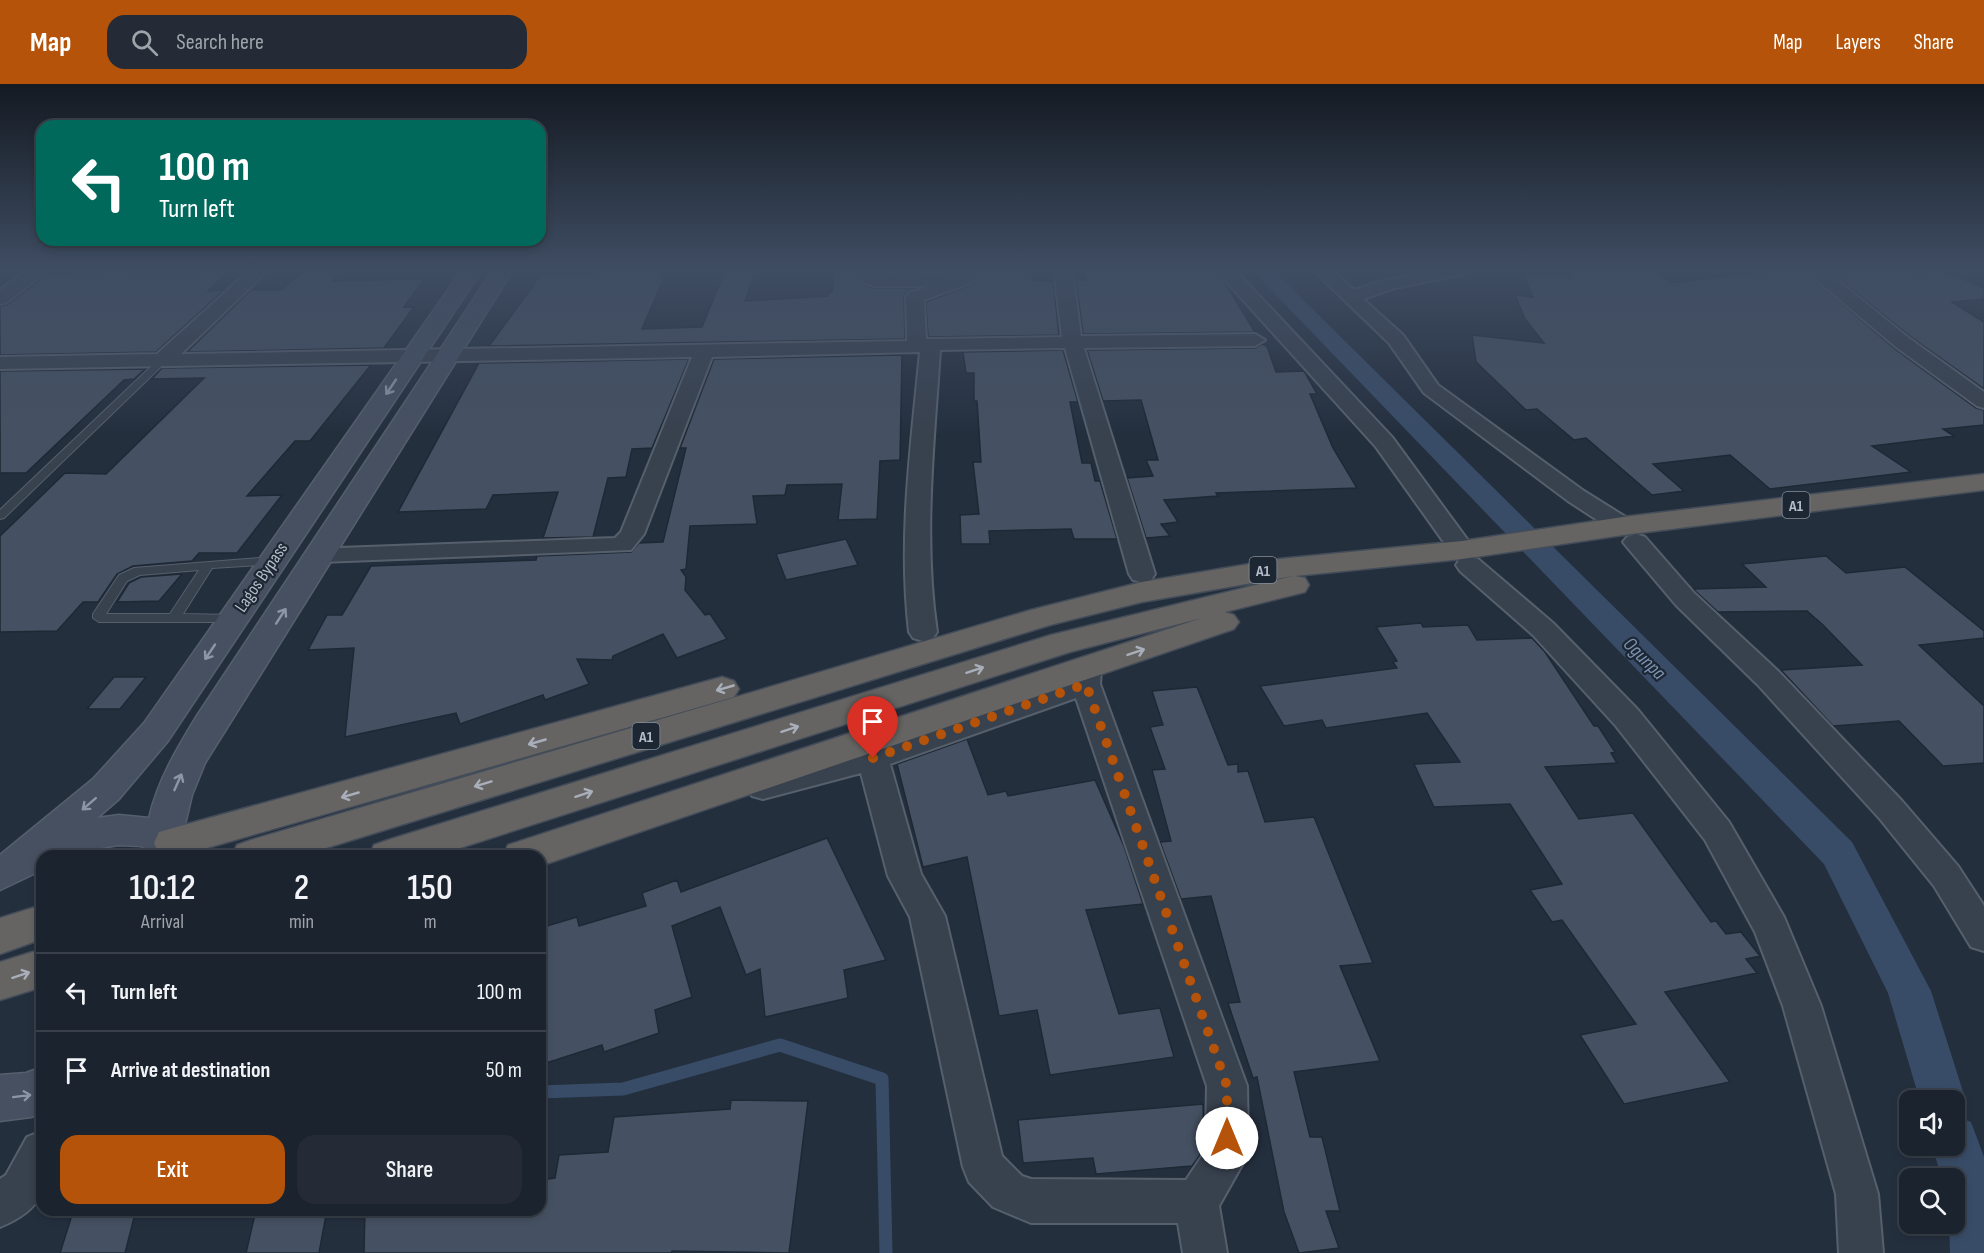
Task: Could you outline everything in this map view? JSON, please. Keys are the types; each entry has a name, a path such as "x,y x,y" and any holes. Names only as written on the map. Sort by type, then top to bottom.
{"highway":[{"name":"A1","path":"408,850 1069,653 1142,592 1478,555 1984,482"},
{"name":"A1","path":"1621,536 1728,528 1984,500"},
{"path":"173,846 1044,598 1142,574 1251,561 1339,569"},
{"path":"540,850 632,820 1069,653 1339,569"},
{"name":"A1","path":"275,850 1069,653"},
{"path":"0,936 36,924"},
{"path":"0,981 36,970"}],"main road":[{"name":"Lagos Bypass","path":"11,868 106,789 156,732 434,325"},
{"name":"Lagos Bypass","path":"173,846 172,795 187,762 468,325"},
{"path":"42,850 86,836 116,831 150,833 173,846"},
{"path":"11,868 36,854"},
{"path":"0,1098 31,1095 36,1092"}],"street":[{"path":"164,359 201,325"},
{"path":"920,325 924,345 916,590 923,632"},
{"path":"1070,325 1072,340 1142,574"},
{"path":"1275,325 1384,442 1543,629 1627,718 1677,778 1722,841 1771,928 1802,1006 1857,1194 1861,1253"},
{"path":"1381,325 1396,339 1431,389 1576,496 1621,536 1768,678 1891,810 1946,876 1984,936"},
{"path":"1881,325 1984,402"},
{"path":"0,363 412,356 1072,340 1256,340"},
{"path":"321,554 622,545 632,534 705,349"},
{"path":"546,853 632,820 873,758 1069,653 1227,1086 1227,1138 1221,1165 1197,1202 1205,1253"},
{"path":"873,758 905,876 927,916 984,1167 1008,1192 1031,1201 1197,1202"},
{"path":"0,1205 21,1190 36,1163"},
{"path":"0,1211 26,1198 36,1190"}],"lane":[{"path":"0,516 164,359"},
{"path":"233,619 106,619 99,618 99,614 129,574 208,565 273,561"},
{"path":"174,618 208,565"}],"building":[{"path":"0,325 186,325 156,352 0,355"},
{"path":"215,325 401,325 384,348 187,352"},
{"path":"505,325 644,325 642,329 702,327 703,325 905,325 905,339 489,346"},
{"path":"927,325 1058,325 1059,335 928,337"},
{"path":"1082,325 1250,325 1255,332 1083,334"},
{"path":"1529,325 1867,325 1895,349 1976,408 1984,410 1984,425 1943,429 1954,436 1872,446 1911,472 1770,489 1730,455 1653,464 1684,491 1652,495 1586,438 1574,440 1537,409 1526,410 1476,362 1472,335 1544,343"},
{"path":"1896,325 1984,325 1984,389"},
{"path":"1262,344 1267,346 1276,372 1304,371 1317,394 1310,394 1333,448 1357,488 1216,493 1218,496 1164,500 1178,522 1161,524 1170,536 1146,538 1127,478 1153,476 1146,460 1158,460 1141,400 1103,401 1087,350 1255,348"},
{"path":"1063,350 1078,402 1070,402 1082,463 1091,463 1095,481 1100,481 1117,539 1074,539 1071,529 989,531 990,544 961,544 960,515 979,514 973,462 981,462 977,401 974,401 974,373 966,373 963,352"},
{"path":"902,355 900,460 880,461 877,519 838,520 842,484 787,485 785,495 753,496 757,524 690,526 686,569 681,570 686,577 685,590 705,615 710,614 727,639 677,658 663,634 613,656 612,660 577,659 589,684 545,700 543,695 460,724 456,713 345,737 354,648 308,650 327,615 342,615 371,566 536,560 537,556 631,552 639,543 663,542 686,448 680,448 714,359"},
{"path":"689,359 652,448 632,449 626,477 608,478 593,537 543,538 558,492 493,495 486,509 398,512 479,363"},
{"path":"371,365 310,441 295,441 247,496 282,495 237,553 199,553 192,561 133,566 117,574 98,602 83,602 57,631 0,632 0,536 65,473 106,474 204,378 152,379 162,368"},
{"path":"145,369 134,379 124,380 26,473 0,473 0,371"},
{"path":"846,539 858,565 786,580 776,554"},
{"path":"1826,556 1846,573 1905,567 1984,631 1984,638 1919,645 1984,706 1984,763 1943,766 1899,721 1833,726 1781,670 1862,665 1823,625 1807,611 1718,612 1693,589 1766,587 1742,564"},
{"path":"182,574 159,601 117,602 129,583 141,577"},
{"path":"1421,623 1423,627 1468,625 1477,640 1532,638 1545,652 1594,726 1598,726 1615,752 1611,753 1617,763 1545,767 1579,819 1633,813 1711,922 1716,921 1726,934 1741,932 1760,956 1746,959 1757,973 1665,992 1730,1082 1624,1104 1580,1035 1636,1024 1562,920 1552,922 1530,890 1562,884 1510,804 1434,807 1414,764 1460,762 1427,713 1326,728 1322,720 1284,726 1260,686 1397,668 1393,662 1397,661 1376,627"},
{"path":"114,677 146,677 120,709 87,709"},
{"path":"1197,687 1228,765 1238,764 1238,772 1248,771 1265,822 1314,817 1373,963 1340,966 1380,1061 1294,1072 1310,1137 1322,1137 1340,1211 1326,1211 1339,1248 1299,1253 1284,1212 1257,1077 1253,1078 1228,1003 1240,1002 1211,896 1181,899 1160,842 1171,841 1152,770 1165,769 1150,727 1163,725 1152,691"},
{"path":"967,739 988,795 1006,791 1008,796 1095,780 1124,846 1143,904 1086,910 1119,1014 1160,1008 1174,1057 1050,1075 1037,1010 999,1016 967,857 923,867 897,764"},
{"path":"827,838 886,960 844,970 848,998 765,1017 760,969 746,975 720,907 672,926 692,997 655,1010 659,1033 604,1052 602,1045 546,1063 546,926 577,917 579,926 646,906 642,893 677,880 681,892"},
{"path":"731,1100 808,1101 789,1253 672,1251 671,1253 364,1253 365,1216 546,1216 546,1179 555,1178 559,1155 608,1152 614,1117 730,1109"},
{"path":"1203,1104 1204,1138 1200,1155 1192,1166 1096,1174 1093,1158 1023,1163 1018,1120"},
{"path":"72,1216 134,1216 125,1253 60,1253"},
{"path":"255,1216 326,1216 319,1253 246,1253"}],"waterway":[{"name":"Ogunpa","path":"1316,325 1838,853 1909,991 1940,1090"},
{"path":"546,1092 623,1089 780,1045 882,1079 886,1253"},
{"name":"Ogunpa","path":"1959,1156 1973,1199 1976,1253"}],"route":[{"path":"873,758 1086,684 1227,1086 1227,1138"}]}
